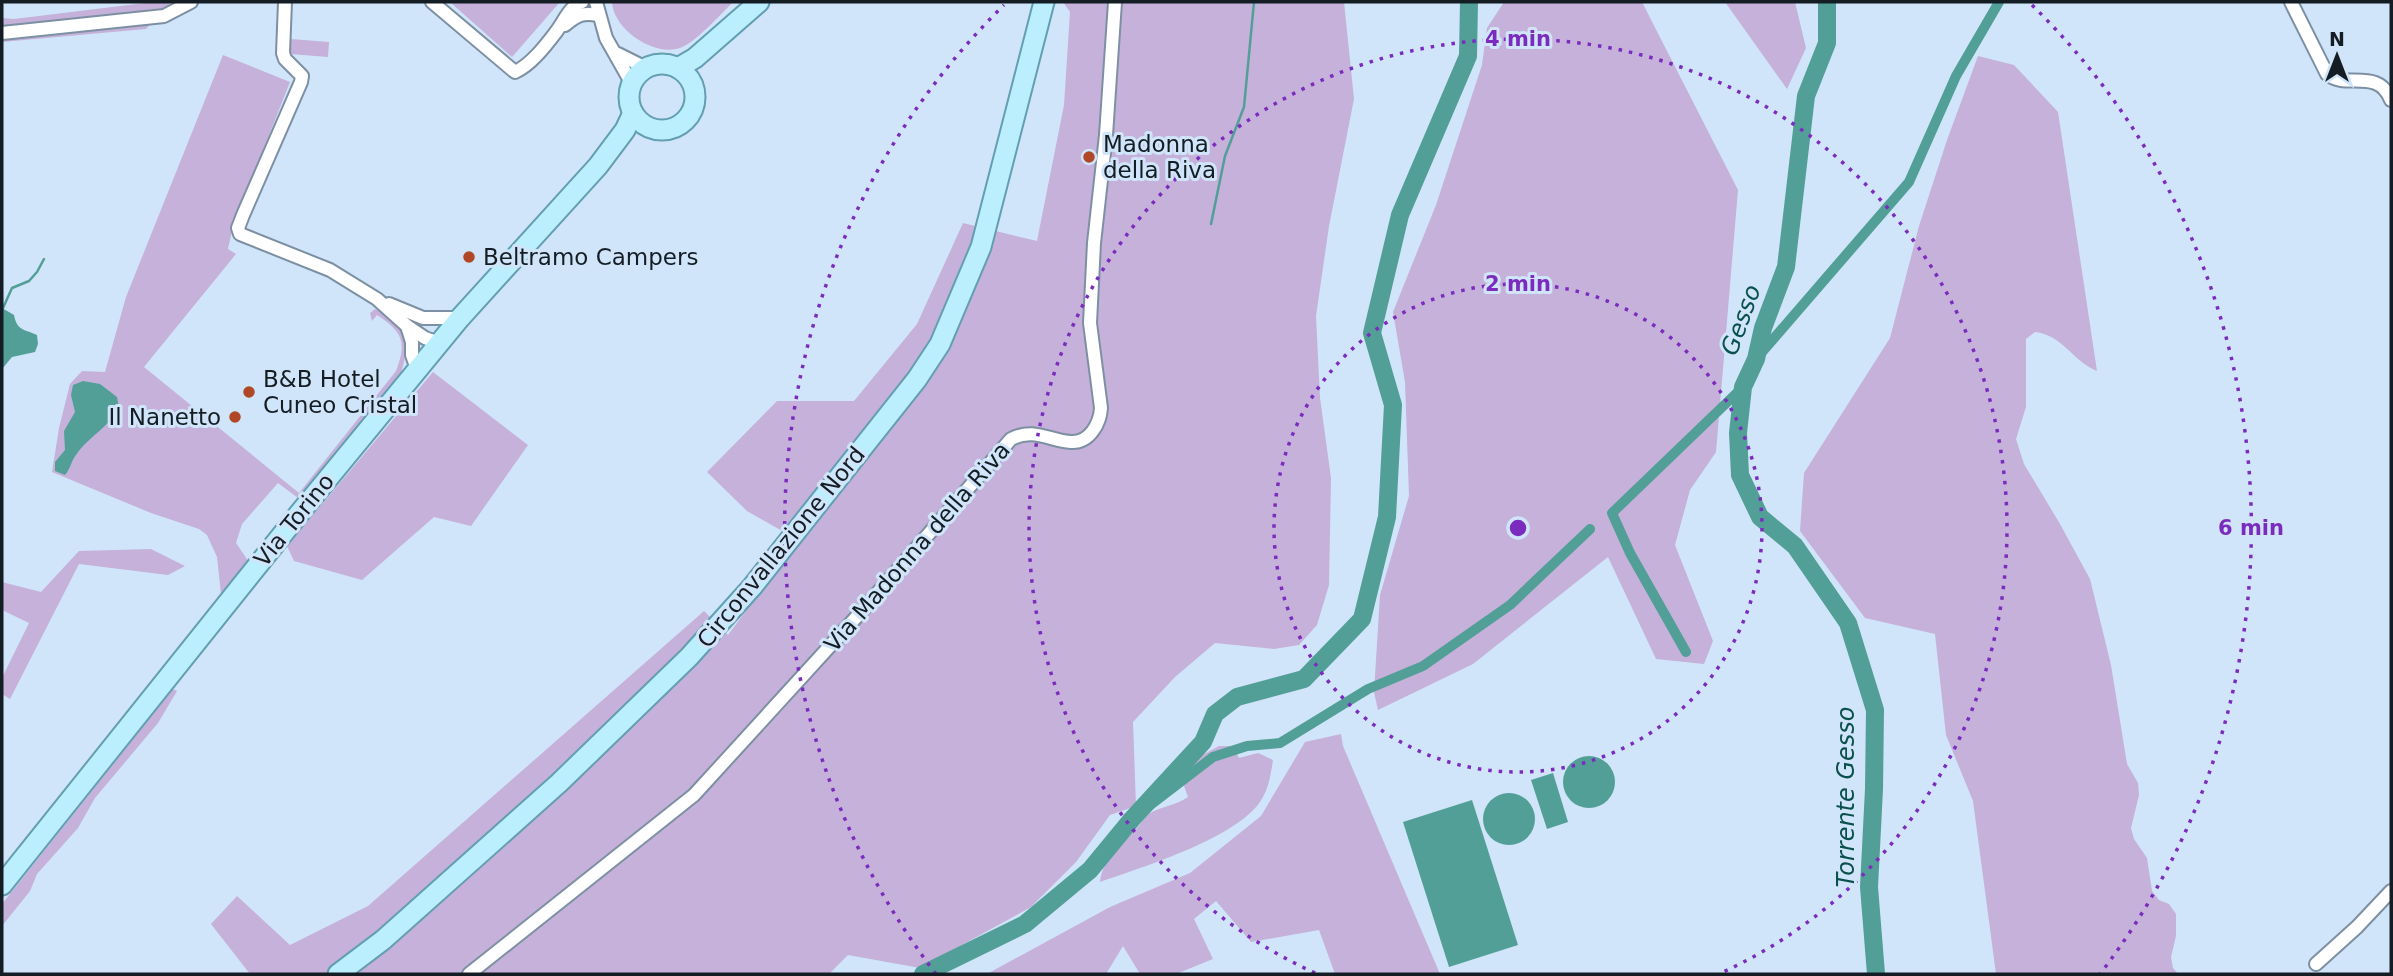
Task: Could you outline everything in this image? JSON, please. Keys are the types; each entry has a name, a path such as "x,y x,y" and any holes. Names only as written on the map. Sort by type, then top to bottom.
{"main road":[{"path":"684,74 695,58 758,2"},
{"name":"Circonvallazione Nord","path":"338,974 383,940 559,783 690,657 752,587 917,379 940,344 981,247 1044,2"},
{"path":"659,64 684,74 695,101 694,109 685,122 671,130 663,131 640,120 629,99 632,84 638,75 646,68 659,64"},
{"name":"Via Torino","path":"2,885 417,369 598,166 625,130 640,120"}],"street":[{"path":"2,33 164,16 191,2"},
{"path":"285,2 283,53 285,59 302,76 301,82 243,215 238,228 240,234 330,270 377,299 423,318 460,318"},
{"path":"432,2 515,72 524,68 577,3"},
{"path":"596,2 606,38 617,53 632,84"},
{"name":"Via Madonna della Riva","path":"469,974 694,795 861,612 1011,439 1018,435 1045,435 1071,442 1096,429 1101,408 1090,323 1094,243 1106,135 1115,2"},
{"path":"2291,2 2327,75 2333,79 2378,84 2391,100"},
{"path":"556,31 577,15 598,15"},
{"path":"617,53 646,68"},
{"path":"377,299 407,326 425,338 439,343"},
{"path":"423,318 439,343"},
{"path":"407,326 417,369"},
{"path":"2316,964 2391,891"}],"shaded area":[{"path":"171,2 146,29 2,42 2,18 14,19"},
{"path":"450,2 560,2 512,57"},
{"path":"612,2 733,2 693,40 680,48 670,50 647,45 627,31 619,22"},
{"path":"1063,2 1344,2 1354,99 1329,226 1316,316 1320,398 1331,478 1329,585 1317,625 1299,645 1274,649 1215,643 1175,677 1133,722 1136,806 1110,815 1076,862 1031,907 920,968 848,955 829,974 250,974 211,924 237,896 290,945 368,906 704,611 728,635 798,540 747,511 707,472 777,401 854,401 917,324 963,223 1037,241 1064,105 1070,12"},
{"path":"1504,2 1642,2 1738,190 1716,452 1690,490 1675,545 1713,641 1704,664 1656,659 1608,557 1473,664 1378,710 1374,692 1380,595 1409,496 1405,382 1393,312 1436,205 1482,65 1487,28"},
{"path":"1725,2 1795,2 1806,48 1787,89"},
{"path":"291,39 329,42 328,57 290,54"},
{"path":"223,55 290,82 233,226 228,249 236,254 144,367 299,493 396,371 402,345 400,338 392,327 377,315 372,321 370,313 375,309 396,323 405,340 406,350 397,384 302,501 278,483 242,524 236,543 249,562 221,594 217,557 207,535 199,529 151,513 52,472 70,384 82,371 105,372 126,297"},
{"path":"1978,56 2014,65 2058,112 2097,371 2045,334 2035,332 2026,339 2026,407 2016,439 2024,464 2090,579 2111,665 2127,764 2138,783 2139,795 2131,828 2134,839 2147,858 2152,891 2159,900 2169,904 2176,914 2176,936 2171,957 2173,968 2178,974 1996,974 1973,801 1946,735 1935,634 1865,618 1800,531 1804,473 1890,338 1919,226"},
{"path":"2,308 14,315 19,327 37,335 38,344 35,352 12,357 2,369"},
{"path":"433,372 528,445 471,526 434,517 362,580 294,561 287,546"},
{"path":"83,381 100,384 117,397 119,408 110,421 74,457 65,475 55,471 55,462 65,450 64,431 75,412 71,395 73,385"},
{"path":"151,549 185,566 168,575 79,564 10,699 2,694 2,678 29,623 2,610 2,582 41,592 79,551"},
{"path":"173,689 177,691 158,723 95,798 78,828 37,874 30,891 2,926 2,904"},
{"path":"1341,734 1343,746 1440,974 1335,974 1319,930 1251,942 1216,901 1194,919 1213,959 1176,974 1140,974 1123,946 1106,974 987,974 1110,907 1190,873 1261,816 1305,742"},
{"path":"1219,746 1233,746 1239,758 1258,753 1273,760 1265,793 1252,812 1213,838 1100,882 1109,859 1148,815 1188,797 1184,786 1195,759"},
{"path":"1589,756 1599,758 1607,764 1613,772 1613,792 1607,800 1599,806 1589,808 1579,806 1571,800 1565,792 1563,782 1565,772 1571,764 1579,758"},
{"path":"1553,773 1568,822 1547,829 1531,780"},
{"path":"1509,793 1519,795 1527,801 1533,809 1533,829 1527,837 1519,843 1509,845 1499,843 1491,837 1485,829 1483,819 1485,809 1491,801 1499,795"},
{"path":"1472,800 1518,945 1449,967 1403,822"}],"waterway":[{"path":"1211,224 1225,156 1244,107 1254,2"},
{"path":"923,974 1025,924 1090,870 1132,819 1203,742 1215,714 1237,697 1304,679 1362,619 1387,517 1393,405 1372,333 1400,215 1468,56 1469,2"},
{"name":"Gesso","path":"1827,2 1827,43 1806,96 1786,267 1763,328 1756,359 1743,387 1738,433 1740,475 1760,517 1795,546 1848,623 1875,710 1869,887 1876,974"},
{"path":"1756,359 1909,182 1956,76 1999,2"},
{"path":"3,308 12,288 29,281 44,259"},
{"path":"1686,652 1630,553 1612,513 1743,387"},
{"path":"1132,819 1213,757 1247,746 1280,743 1368,689 1423,666 1510,605 1590,529"}],"place":[{"name":"Madonna della Riva","path":"1089,157"},
{"name":"Beltramo Campers","path":"469,257"},
{"name":"B&B Hotel Cuneo Cristal","path":"249,392"},
{"name":"Il Nanetto","path":"235,417"}],"water label":[{"name":"Torrente Gesso","path":"1846,797"}]}
